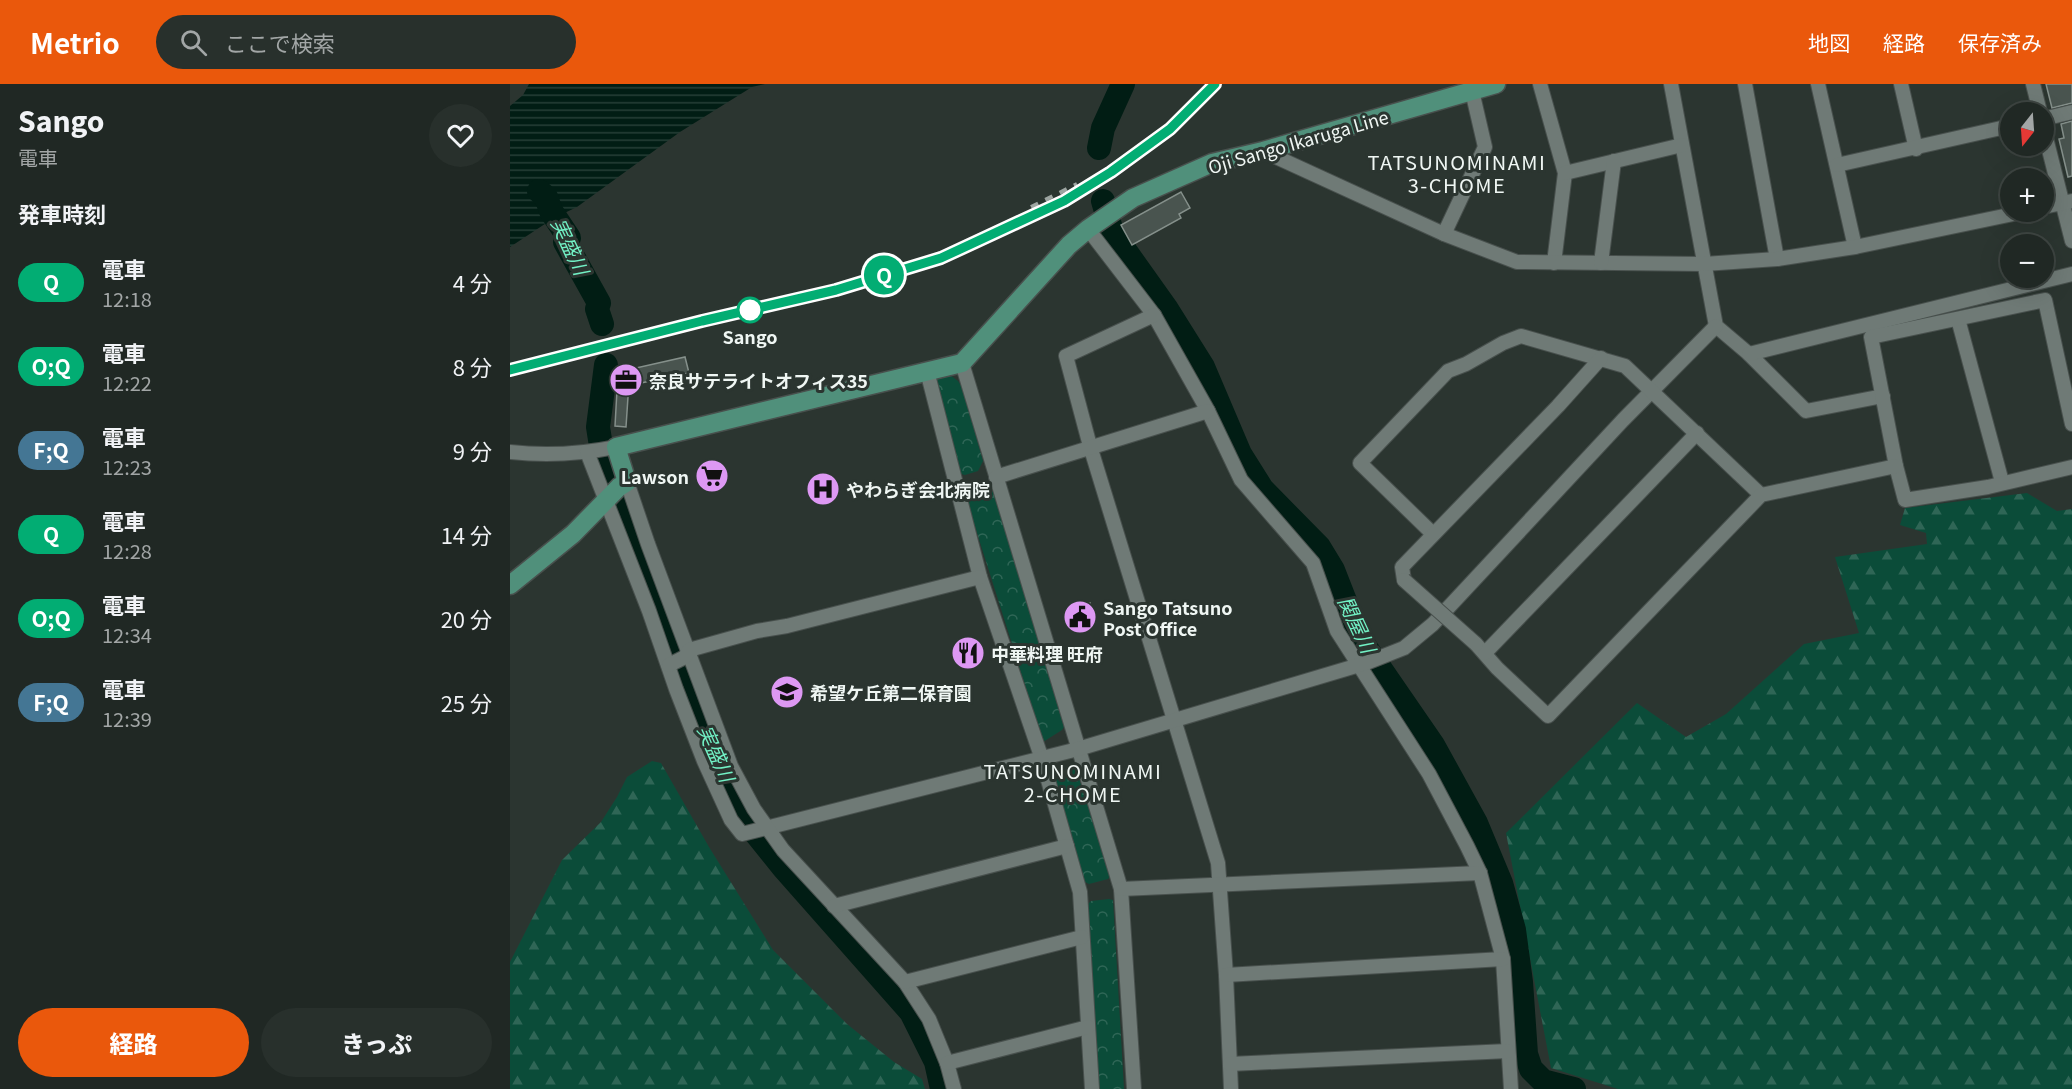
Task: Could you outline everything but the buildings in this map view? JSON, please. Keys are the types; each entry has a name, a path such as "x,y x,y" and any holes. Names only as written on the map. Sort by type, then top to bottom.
{"main road":[{"name":"Oji Sango Ikaruga Line","path":"962,363 1069,245 1100,220 1133,198 1212,163 1263,151 1496,84"},
{"path":"510,585 573,534 616,492 613,448 962,363"}],"street":[{"path":"1540,84 1565,173 1554,263"},
{"path":"1671,84 1716,326 1749,354 1806,411 1883,396"},
{"path":"1745,84 1778,259"},
{"path":"1818,84 1855,247"},
{"path":"1900,84 1916,149"},
{"path":"2033,84 2038,102"},
{"path":"1444,234 1485,147 1472,91"},
{"path":"2054,116 2072,112"},
{"path":"1837,165 2000,128"},
{"path":"1565,173 1683,145"},
{"path":"1263,151 1444,234 1517,262 1704,264 1778,259 1855,247 2000,217"},
{"path":"2052,156 2067,202 2072,241"},
{"path":"1601,263 1614,161"},
{"path":"1100,220 1208,411 1241,480 1313,563 1337,631 1363,663 1429,774 1480,873 1503,959 1508,1051 1513,1089"},
{"path":"1749,354 2072,274"},
{"path":"2072,424 2045,300 1871,337 1896,466 1905,500 1988,487 2072,467"},
{"path":"1154,315 1066,356 1090,446 1218,863 1226,975 1230,1089"},
{"path":"1958,319 2002,482"},
{"path":"616,492 676,688 704,761 731,820 742,834 1078,749 1382,658 1404,648 1433,624 1651,391 1716,326"},
{"path":"1433,534 1360,463 1448,371 1521,336 1625,366 1761,495"},
{"path":"1601,358 1558,406 1402,567 1404,580 1481,649 1497,669 1548,716 1761,495 1896,466"},
{"path":"962,363 1121,889 1134,1089"},
{"path":"927,371 980,577 1042,759 1080,892 1092,1089"},
{"path":"996,477 1208,411"},
{"path":"1481,649 1697,434"},
{"path":"510,452 536,455 613,448"},
{"path":"590,451 648,544 731,766 763,827 905,982 928,1019 947,1063 954,1089"},
{"path":"669,665 687,653 757,631 787,626 980,577"},
{"path":"834,906 1067,846"},
{"path":"1121,889 1480,873"},
{"path":"905,982 1082,937"},
{"path":"1226,975 1503,959"},
{"path":"947,1063 1088,1027"},
{"path":"1230,1064 1508,1051"}],"green space":[{"path":"950,375 962,387 983,461 978,471 965,475 961,474 931,378"},
{"path":"990,489 994,493 1064,727 1043,742 966,498 968,495"},
{"path":"2027,493 2057,511 2072,509 2072,1089 1618,1089 1551,1068 1506,833 1637,703 1686,737 1726,714 1804,644 1859,633 1835,557 1927,544 1926,533 1900,525 1905,508"},
{"path":"652,761 661,763 709,847 773,950 847,1024 894,1062 922,1079 925,1089 510,1089 510,962 562,860 601,822 627,777"},
{"path":"1069,766 1076,769 1110,876 1108,879 1089,884 1085,882 1051,776 1053,770"},
{"path":"1113,900 1124,1089 1097,1089 1088,904 1091,901"}],"shaded area":[{"path":"529,84 765,84 752,87 680,132 577,207 554,218 510,247 510,106 523,95"}],"waterway":[{"name":"関屋川","path":"1099,148 1103,128 1123,84"},
{"name":"実盛川","path":"539,191 546,197 551,211 569,238 565,242 599,303 597,309 602,324"},
{"name":"関屋川","path":"1103,201 1112,232 1166,308 1203,367 1240,454 1262,489 1319,547 1333,570 1360,639 1433,745 1476,823 1501,883 1514,930 1521,982 1526,1054 1531,1069 1543,1081 1574,1089"},
{"name":"実盛川","path":"606,365 598,427 604,465 705,729 746,821 783,867 911,1012 936,1062 942,1089"}],"railway":[{"path":"510,370 701,321 836,290 941,258 1064,201 1126,162 1170,129 1215,84"},
{"path":"1031,207 1077,184"}],"train":[{"name":"Q","path":"510,370 702,321 836,290 941,258 1064,201 1111,172 1170,129 1215,84"}],"place":[{"name":"Sango","path":"750,310"},
{"name":"奈良サテライトオフィス35","path":"626,380"},
{"name":"Lawson","path":"712,476"},
{"name":"やわらぎ会北病院","path":"823,489"},
{"name":"Sango Tatsuno Post Office","path":"1080,617"},
{"name":"中華料理 旺府","path":"968,653"},
{"name":"希望ケ丘第二保育園","path":"787,692"}],"district":[{"name":"TATSUNOMINAMI 3-CHOME","path":"1457,172"},
{"name":"TATSUNOMINAMI 2-CHOME","path":"1073,782"}]}
